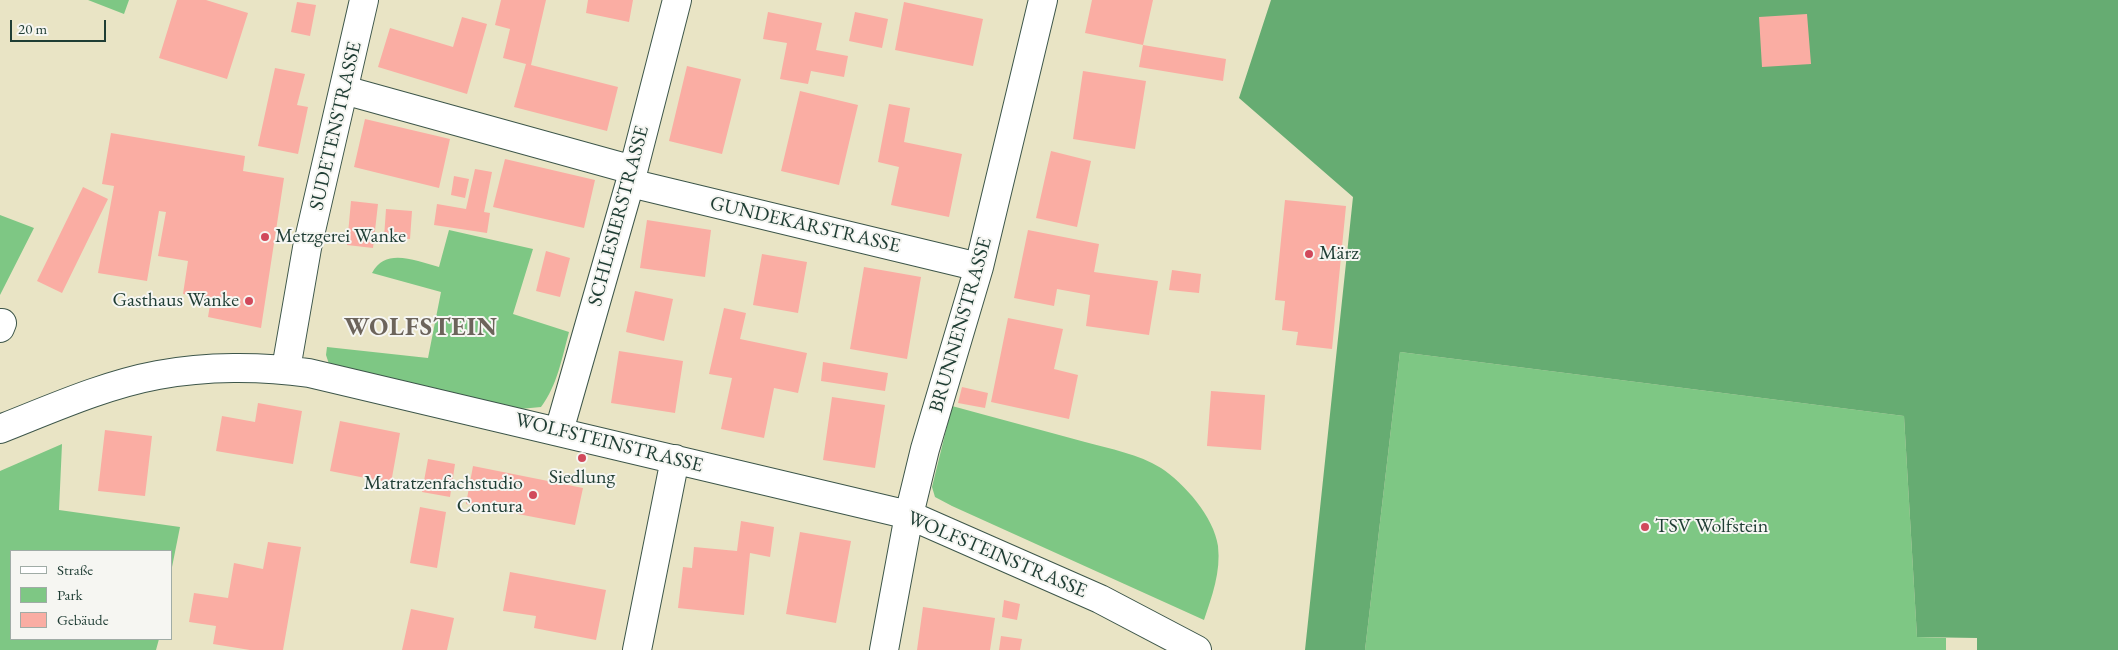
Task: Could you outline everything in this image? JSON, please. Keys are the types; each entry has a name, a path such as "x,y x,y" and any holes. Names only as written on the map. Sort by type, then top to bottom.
{"street":[{"name":"SUDETENSTRASSE","path":"286,370 307,248 364,0"},
{"name":"SCHLESIERSTRASSE","path":"559,431 632,177 677,0"},
{"name":"BRUNNENSTRASSE","path":"884,650 909,515 924,449 979,267 1043,0"},
{"name":"GUNDEKARSTRASSE","path":"344,90 632,177 979,267"},
{"name":"WOLFSTEINSTRASSE","path":"0,429 120,384 159,375 220,369 286,370 309,373 909,515 1100,599 1197,650"},
{"path":"637,650 675,459"}],"green space":[{"path":"88,0 129,0 124,14"},
{"path":"1271,0 2118,0 2118,650 1977,650 1977,638 1917,637 1904,416 1400,352 1365,650 1305,650 1353,197 1239,98"},
{"path":"0,215 34,228 0,295"},
{"path":"449,230 533,249 513,314 569,332 555,381 541,407 520,409 329,364 326,355 327,347 428,358 441,292 372,273 385,260 393,258 411,259 439,267"},
{"name":"TSV Wolfstein","path":"1400,352 1904,416 1917,637 1946,638 1946,650 1365,650"},
{"path":"952,406 1124,452 1152,463 1170,474 1197,502 1211,524 1218,546 1217,575 1204,620 935,497 932,487"},
{"path":"62,444 59,510 180,527 172,567 172,550 10,550 10,640 159,640 156,650 0,650 0,471"}],"building":[{"path":"177,0 206,0 248,13 227,79 159,58"},
{"path":"501,0 546,0 531,65 618,87 607,131 514,107 526,64 503,58 510,29 495,25"},
{"path":"588,0 633,0 629,22 586,13"},
{"path":"1092,0 1153,0 1143,45 1085,33"},
{"path":"297,2 316,5 310,36 291,32"},
{"path":"904,2 983,19 973,66 895,50"},
{"path":"768,12 822,23 816,50 848,56 844,77 811,71 808,84 780,79 787,43 763,39"},
{"path":"855,12 888,19 882,48 849,41"},
{"path":"1807,14 1811,64 1762,67 1759,17"},
{"path":"462,17 487,24 467,94 378,67 390,28 453,47"},
{"path":"1143,45 1226,59 1223,81 1139,67"},
{"path":"687,66 741,79 722,154 669,141"},
{"path":"275,68 305,74 297,105 308,107 298,154 258,146"},
{"path":"1083,71 1146,81 1135,149 1073,139"},
{"path":"800,91 858,105 839,185 781,171"},
{"path":"889,104 910,108 904,142 962,154 949,217 891,205 899,167 878,162"},
{"path":"365,119 450,139 439,188 354,167"},
{"path":"111,133 245,156 243,171 284,178 261,328 208,317 211,299 183,294 188,261 158,256 166,212 159,211 147,281 98,273 114,186 102,184"},
{"path":"1051,151 1091,161 1077,227 1036,218"},
{"path":"505,159 595,180 584,228 493,207"},
{"path":"475,169 492,172 484,212 490,213 487,233 434,225 437,204 466,209"},
{"path":"454,176 469,179 465,198 451,195"},
{"path":"83,187 108,199 62,293 37,281"},
{"path":"1285,200 1346,206 1332,349 1296,345 1298,332 1282,330 1285,301 1275,300"},
{"path":"351,201 378,204 373,248 347,245"},
{"path":"386,209 412,211 410,239 384,238"},
{"path":"647,220 711,230 705,277 640,268"},
{"path":"1028,230 1099,244 1094,272 1158,281 1149,335 1086,326 1090,295 1057,289 1054,306 1014,298"},
{"path":"546,251 570,258 560,297 536,291"},
{"path":"762,254 807,262 798,313 753,305"},
{"path":"864,267 921,277 907,359 850,349"},
{"path":"1172,270 1201,274 1199,293 1169,290"},
{"path":"635,291 673,299 664,341 626,332"},
{"path":"724,308 746,313 740,339 807,353 798,393 774,388 764,438 721,429 732,378 709,374"},
{"path":"1008,318 1063,329 1054,369 1078,375 1069,419 991,402"},
{"path":"619,351 683,361 675,413 611,403"},
{"path":"823,362 888,373 885,391 821,381"},
{"path":"962,387 988,393 985,408 958,403"},
{"path":"1211,391 1265,395 1261,450 1207,446"},
{"path":"832,397 885,405 875,468 823,460"},
{"path":"258,403 302,411 293,464 216,451 222,416 255,422"},
{"path":"340,421 400,433 391,483 330,471"},
{"path":"105,430 152,436 145,496 98,491"},
{"path":"428,459 455,464 450,497 422,492"},
{"path":"473,466 583,488 575,525 466,504"},
{"path":"420,507 446,512 437,568 410,563"},
{"path":"741,521 774,527 770,557 750,553 744,615 678,608 683,567 692,568 694,547 737,551"},
{"path":"800,532 851,541 836,623 786,614"},
{"path":"268,542 301,547 283,650 250,650 213,644 216,626 189,622 194,593 228,598 234,563 263,569"},
{"path":"510,572 606,590 596,640 534,628 536,616 503,611"},
{"path":"1004,600 1020,604 1017,620 1002,617"},
{"path":"923,607 995,618 990,650 917,650"},
{"path":"411,609 454,618 447,650 402,650"},
{"path":"1001,636 1022,639 1020,650 999,650"}],"place":[{"name":"Metzgerei Wanke","path":"265,237"},
{"name":"März","path":"1309,254"},
{"name":"Gasthaus Wanke","path":"249,301"},
{"name":"Siedlung","path":"582,458"},
{"name":"Matratzenfachstudio Contura","path":"533,495"},
{"name":"TSV Wolfstein","path":"1645,527"}],"district":[{"name":"WOLFSTEIN","path":"421,328"}]}
